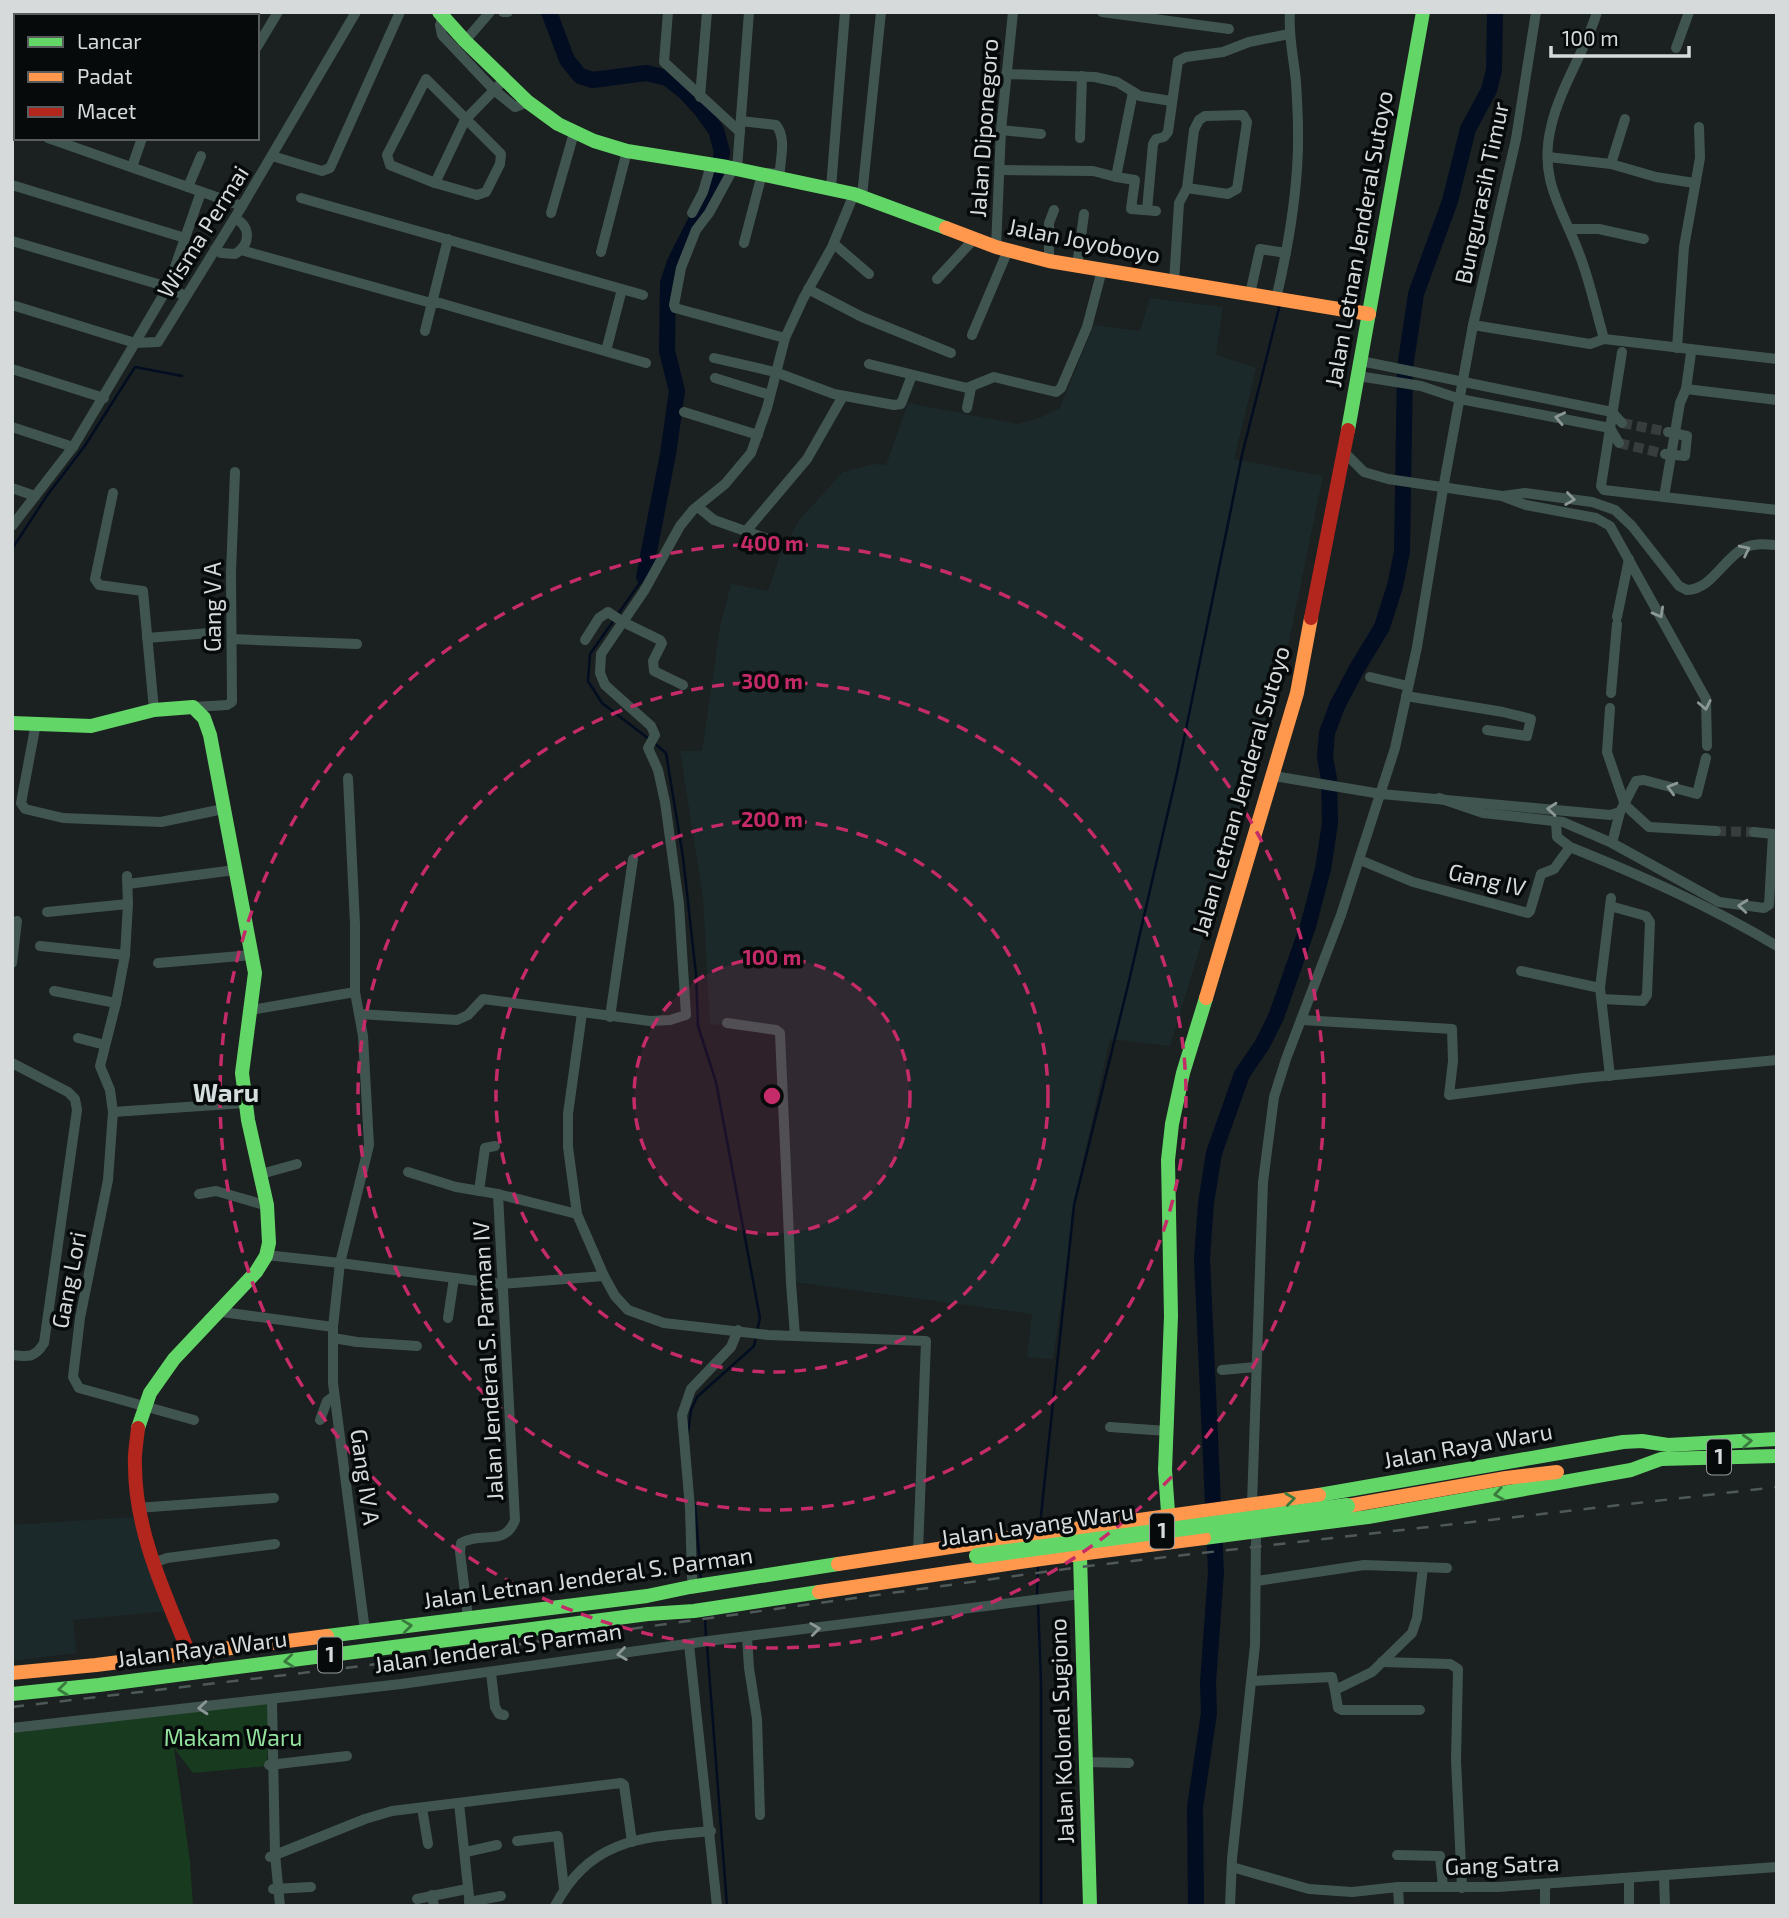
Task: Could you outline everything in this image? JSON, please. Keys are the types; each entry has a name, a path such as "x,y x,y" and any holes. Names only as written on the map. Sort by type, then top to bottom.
{"main road":[{"name":"Jalan Letnan Jenderal Sutoyo","path":"1171,1543 1165,1470 1171,1316 1168,1160 1174,1115 1183,1073 1297,693 1423,12"},
{"name":"Jalan Joyoboyo","path":"441,14 499,85 574,133 626,150 727,166 858,195 1002,249 1049,261 1369,314"},
{"path":"12,723 91,726 154,710 193,707 207,723 252,955 255,982 242,1073 245,1103 268,1206 266,1255 256,1272 222,1312 172,1360 151,1389 142,1407 135,1447 137,1508 153,1563 189,1653"},
{"name":"Jalan Raya Waru","path":"1171,1543 1368,1517 1618,1473 1664,1452 1777,1439"},
{"name":"Jalan Raya Waru","path":"1168,1516 1448,1474 1623,1442 1642,1441 1664,1452 1777,1455"},
{"name":"Jalan Layang Waru","path":"647,1596 698,1596 1347,1506 1506,1478 1544,1467 1664,1452"},
{"path":"1165,1470 1172,1490 1194,1512 1181,1525 1182,1531 1195,1540"},
{"path":"1130,1521 1140,1516 1155,1500 1165,1470"},
{"name":"Jalan Letnan Jenderal S. Parman","path":"648,1614 698,1596 918,1552 1168,1516"},
{"name":"Jalan Letnan Jenderal S. Parman","path":"698,1596 1171,1543"},
{"name":"Jalan Kolonel Sugiono","path":"1080,1555 1090,1906"},
{"name":"Jalan Letnan Jenderal S. Parman","path":"12,1673 96,1665 647,1596"},
{"name":"Jalan Raya Waru","path":"12,1694 648,1614"},
{"path":"96,1665 102,1675 99,1685"}],"street":[{"path":"259,41 278,12"},
{"name":"Wisma Permai","path":"135,344 159,342 356,12"},
{"path":"272,156 322,172 330,169 400,12"},
{"path":"465,41 490,12"},
{"path":"503,12 508,12"},
{"path":"668,12 664,62 699,97 741,127 776,125 780,128 780,170 773,174 727,166"},
{"path":"699,97 707,12"},
{"path":"748,12 741,127 709,213 696,230 681,268 675,307 785,338"},
{"path":"831,188 845,12"},
{"path":"359,1014 457,1020 468,1015 483,999 536,1004 610,1017 670,1020 684,1017 687,1011 679,904 666,802 662,782 648,750 655,735 651,726 609,690 600,673 600,654 619,619 664,558 680,526 695,509 725,484 751,453 785,338 858,195 881,12"},
{"name":"Jalan Diponegoro","path":"972,335 1002,249 1001,130 1013,12"},
{"path":"1102,12 1229,29"},
{"path":"1282,300 1296,189 1298,134 1296,82 1289,34 1290,12"},
{"name":"Bungurasih Timur","path":"1252,1504 1262,1195 1274,1097 1360,860 1395,748 1473,325 1516,139 1536,12"},
{"path":"1597,12 1585,48 1557,104 1550,130 1548,177 1554,198 1581,258 1604,339"},
{"path":"1676,48 1689,12"},
{"path":"435,183 465,120 499,85 442,35 441,14"},
{"path":"1000,170 1093,171 1135,180 1131,208 1151,210 1153,144 1168,132 1177,65 1182,57 1223,52 1249,42 1289,34"},
{"path":"1006,74 1082,76 1116,82 1140,96 1171,102"},
{"path":"1080,138 1082,76"},
{"path":"424,80 429,80 465,120 499,151 501,158 486,192 482,194 477,195 435,183 390,165 387,159 424,80"},
{"path":"1116,177 1133,92"},
{"path":"1174,282 1179,203 1187,188 1194,130 1199,120 1205,116 1243,115 1247,122 1237,189 1228,194 1187,188"},
{"path":"1611,164 1625,119"},
{"path":"1677,348 1684,247 1700,158 1699,127"},
{"path":"1001,130 1041,134"},
{"path":"551,213 574,133"},
{"path":"132,167 141,140"},
{"path":"70,142 242,206"},
{"path":"601,253 626,150"},
{"path":"188,187 201,156"},
{"path":"1549,157 1611,164 1656,177 1694,183"},
{"path":"692,213 703,192 727,166"},
{"path":"744,243 762,174"},
{"path":"12,185 185,238"},
{"name":"Wisma Permai","path":"12,526 72,447 169,287 201,192"},
{"path":"301,198 643,295"},
{"path":"1049,261 1049,223 1054,210"},
{"path":"1077,266 1084,214"},
{"path":"235,218 241,221 247,232 243,247"},
{"path":"1569,229 1599,229 1644,239"},
{"path":"425,331 447,239"},
{"path":"937,279 974,239"},
{"path":"12,241 169,287 185,296"},
{"path":"834,244 869,274"},
{"path":"215,249 228,255 243,247 646,363"},
{"path":"1250,294 1260,249 1286,253"},
{"path":"869,365 971,388 994,377 1051,392 1059,391 1087,327 1102,270"},
{"path":"606,351 622,289"},
{"path":"808,289 862,317 951,353"},
{"path":"12,305 135,344"},
{"path":"1473,325 1590,344 1604,339 1777,359"},
{"path":"1622,352 1602,488 1777,510"},
{"path":"1664,497 1672,432 1686,390 1691,353"},
{"path":"714,358 775,372 843,396 900,405 912,375"},
{"path":"1359,368 1397,368 1513,391 1612,412 1622,423"},
{"path":"1359,368 1394,382 1460,398 1610,428 1619,443"},
{"path":"12,369 104,398"},
{"path":"1418,386 1420,372"},
{"path":"715,378 770,395"},
{"path":"967,408 971,388"},
{"path":"1686,390 1777,400"},
{"path":"1510,408 1513,391"},
{"path":"747,530 807,459 843,396"},
{"path":"684,412 758,435"},
{"path":"12,427 72,447"},
{"path":"1343,452 1364,472 1388,479 1502,496 1526,505 1596,518 1609,526 1707,703 1707,746"},
{"name":"Gang V A","path":"193,707 227,705 232,702 234,472"},
{"path":"1338,481 1364,472"},
{"path":"12,488 35,496"},
{"path":"113,493 94,579 99,585 142,590 154,710"},
{"path":"1502,496 1525,493 1592,502 1615,510 1632,526 1679,586 1687,590 1700,587 1745,548 1760,544 1777,545"},
{"path":"695,509 714,520 765,538"},
{"path":"1611,694 1617,621 1629,559"},
{"path":"585,640 598,618 605,612 660,640 662,643 653,661 654,671 683,685"},
{"path":"147,638 210,634"},
{"path":"232,639 357,645"},
{"path":"1370,677 1407,691 1531,720 1527,736 1487,730"},
{"path":"1609,708 1607,752 1622,808 1649,827 1716,831"},
{"path":"36,723 21,803 25,808 63,818 161,822 223,809"},
{"path":"1612,843 1622,808 1636,781 1644,780 1697,794 1706,758"},
{"path":"1274,776 1381,794 1610,814 1622,808"},
{"name":"Gang IV A","path":"348,778 355,924 355,992 363,1036 369,1145 340,1263 333,1332 334,1396 365,1631"},
{"path":"1439,798 1483,813 1563,822 1612,843 1719,902 1764,908 1769,905 1773,834 1754,832"},
{"path":"1556,822 1557,837 1570,846 1716,911 1777,946"},
{"name":"Gang IV","path":"1360,860 1413,882 1528,913 1541,874 1554,869 1570,846"},
{"path":"610,1017 633,859"},
{"name":"Gang Lori","path":"194,1420 79,1388 73,1377 80,1318 108,1180 113,1112 110,1090 100,1066 125,955 128,880 235,870"},
{"path":"1602,999 1641,1002 1647,995 1649,919 1610,902 1600,988 1610,1076"},
{"path":"47,912 128,904"},
{"path":"12,963 17,921"},
{"path":"40,946 125,955"},
{"path":"158,963 252,955"},
{"path":"1521,971 1600,988"},
{"path":"54,991 116,1003"},
{"path":"251,1010 355,992"},
{"path":"582,1013 568,1114 568,1147 577,1214 615,1296 628,1310 664,1324 768,1335 926,1341 918,1552"},
{"path":"1302,1020 1452,1029 1450,1095 1777,1060"},
{"path":"727,1023 776,1030 780,1033 795,1336"},
{"path":"78,1038 106,1045"},
{"path":"12,1063 68,1092 75,1099 77,1110 44,1343 36,1355 12,1355"},
{"path":"113,1112 245,1103"},
{"path":"479,1191 485,1148 495,1146"},
{"path":"261,1174 297,1164"},
{"name":"Jalan Jenderal S. Parman IV","path":"408,1172 456,1187 498,1194 516,1520 507,1534 470,1539 461,1543 468,1618"},
{"path":"199,1194 216,1191 268,1206"},
{"path":"498,1194 577,1214"},
{"path":"266,1255 501,1284 604,1276"},
{"path":"449,1318 454,1278"},
{"path":"222,1312 333,1332 357,1342 417,1346"},
{"path":"698,1596 682,1415 691,1389 743,1331"},
{"path":"1222,1370 1256,1367"},
{"path":"320,1420 327,1401 334,1396"},
{"path":"1110,1427 1167,1431"},
{"path":"137,1508 274,1498"},
{"path":"1230,1906 1252,1681 1257,1581 1256,1533"},
{"path":"153,1563 167,1558 275,1544"},
{"path":"1257,1581 1364,1564 1447,1568"},
{"path":"1335,1690 1368,1675 1412,1633 1417,1618 1423,1567"},
{"name":"Jalan Jenderal S Parman","path":"12,1728 491,1673 693,1643 1081,1594"},
{"path":"747,1637 757,1719 760,1815"},
{"path":"693,1643 717,1906"},
{"path":"1382,1662 1450,1664 1458,1668 1457,1770 1462,1888"},
{"path":"491,1673 497,1712 504,1715"},
{"path":"1252,1681 1332,1677 1338,1708 1342,1710 1420,1710"},
{"path":"271,1700 274,1906"},
{"path":"271,1765 347,1756"},
{"path":"1085,1762 1129,1763"},
{"path":"273,1856 392,1811 621,1783 624,1785 632,1842"},
{"path":"459,1803 470,1904 501,1896"},
{"path":"422,1808 428,1844"},
{"path":"555,1906 564,1888 580,1870 612,1847 664,1835 710,1831"},
{"path":"517,1841 557,1835 564,1888"},
{"path":"466,1852 498,1845"},
{"path":"1397,1855 1440,1856 1443,1887"},
{"name":"Gang Satra","path":"1232,1867 1318,1890 1352,1892 1398,1887 1462,1888 1545,1884 1777,1867"},
{"path":"1664,1876 1665,1906"},
{"path":"1629,1878 1629,1906"},
{"path":"1545,1884 1545,1906"},
{"path":"275,1889 311,1887"},
{"path":"1398,1887 1399,1906"},
{"path":"275,1889 280,1906"},
{"path":"417,1899 433,1900 467,1889"}],"shaded area":[{"path":"1150,298 1223,307 1216,355 1256,368 1234,459 1323,476 1280,685 1170,1046 1110,1039 1079,1179 1053,1359 1027,1357 1032,1314 794,1282 783,1032 710,1024 703,898 680,751 702,751 720,627 731,584 768,591 782,550 800,519 843,472 875,464 886,465 908,403 1017,424 1037,419 1060,408 1094,325 1140,331"},
{"path":"133,1517 167,1611 73,1620 76,1653 12,1661 12,1525"}],"green space":[{"name":"Makam Waru","path":"270,1701 267,1766 193,1773 174,1748 190,1861 193,1906 12,1906 12,1733"}],"waterway":[{"path":"549,12 567,60 580,76 593,80 646,73 667,78 685,92 703,112 716,130 722,152 717,179 675,262 668,283 667,351 677,391 668,454 644,577"},
{"path":"1196,1906 1195,1807 1209,1713 1208,1682 1216,1572 1202,1258 1206,1203 1214,1153 1242,1074 1262,1045 1276,1017 1308,926 1323,869 1330,823 1329,779 1325,757 1327,733 1337,706 1382,627 1395,586 1402,552 1405,368 1416,294 1450,201 1468,129 1489,90 1494,70 1495,12"},
{"path":"1040,1525 1074,1205 1177,773 1242,455 1280,304"},
{"path":"12,549 48,494 84,447 135,367 182,376"},
{"path":"618,614 644,577"},
{"path":"614,620 590,654 588,681 602,703 649,739"},
{"path":"654,743 666,753 683,857 696,974 698,1026 716,1082 760,1318 757,1331"},
{"path":"688,1433 691,1410 697,1397 754,1346 756,1337"},
{"path":"695,1505 701,1579"},
{"path":"1037,1595 1038,1567"},
{"path":"1038,1602 1041,1682 1041,1906"},
{"path":"705,1617 706,1638"},
{"path":"707,1645 727,1906"}],"tunnel":[{"path":"1622,423 1668,432"},
{"path":"1619,443 1665,454"},
{"path":"1716,831 1754,832"}],"railway":[{"path":"12,1707 362,1666 1080,1567 1777,1487"}],"traffic: fast":[{"path":"439,12 528,102 558,124 594,141 627,151 727,167 854,194 946,228"},
{"path":"1348,430 1423,12"},
{"path":"12,723 91,726 154,710 193,707 204,718 210,735 255,973 242,1073 248,1120 267,1205 269,1243 266,1256 256,1272 174,1359 150,1393 138,1428"},
{"path":"1169,1526 1165,1470 1171,1316 1168,1160 1172,1124 1183,1073 1206,998"},
{"path":"1319,1495 1623,1442 1642,1441 1668,1445 1777,1439"},
{"path":"1204,1538 1368,1517 1631,1470 1661,1459 1777,1456"},
{"path":"977,1556 1347,1506"},
{"path":"1080,1555 1090,1906"},
{"path":"327,1636 647,1596 838,1564"},
{"path":"12,1694 648,1614 694,1611 819,1592"}],"traffic: slow":[{"path":"946,228 996,247 1049,261 1369,314"},
{"path":"1206,998 1297,693 1311,618"},
{"path":"1347,1506 1506,1478 1557,1472"},
{"path":"838,1564 1319,1495"},
{"path":"819,1592 1204,1538"},
{"path":"12,1673 327,1636"}],"traffic: jam":[{"path":"1311,618 1348,430"},
{"path":"138,1428 135,1461 140,1514 161,1585 189,1653"}],"district":[{"name":"Waru","path":"226,1093"}]}
